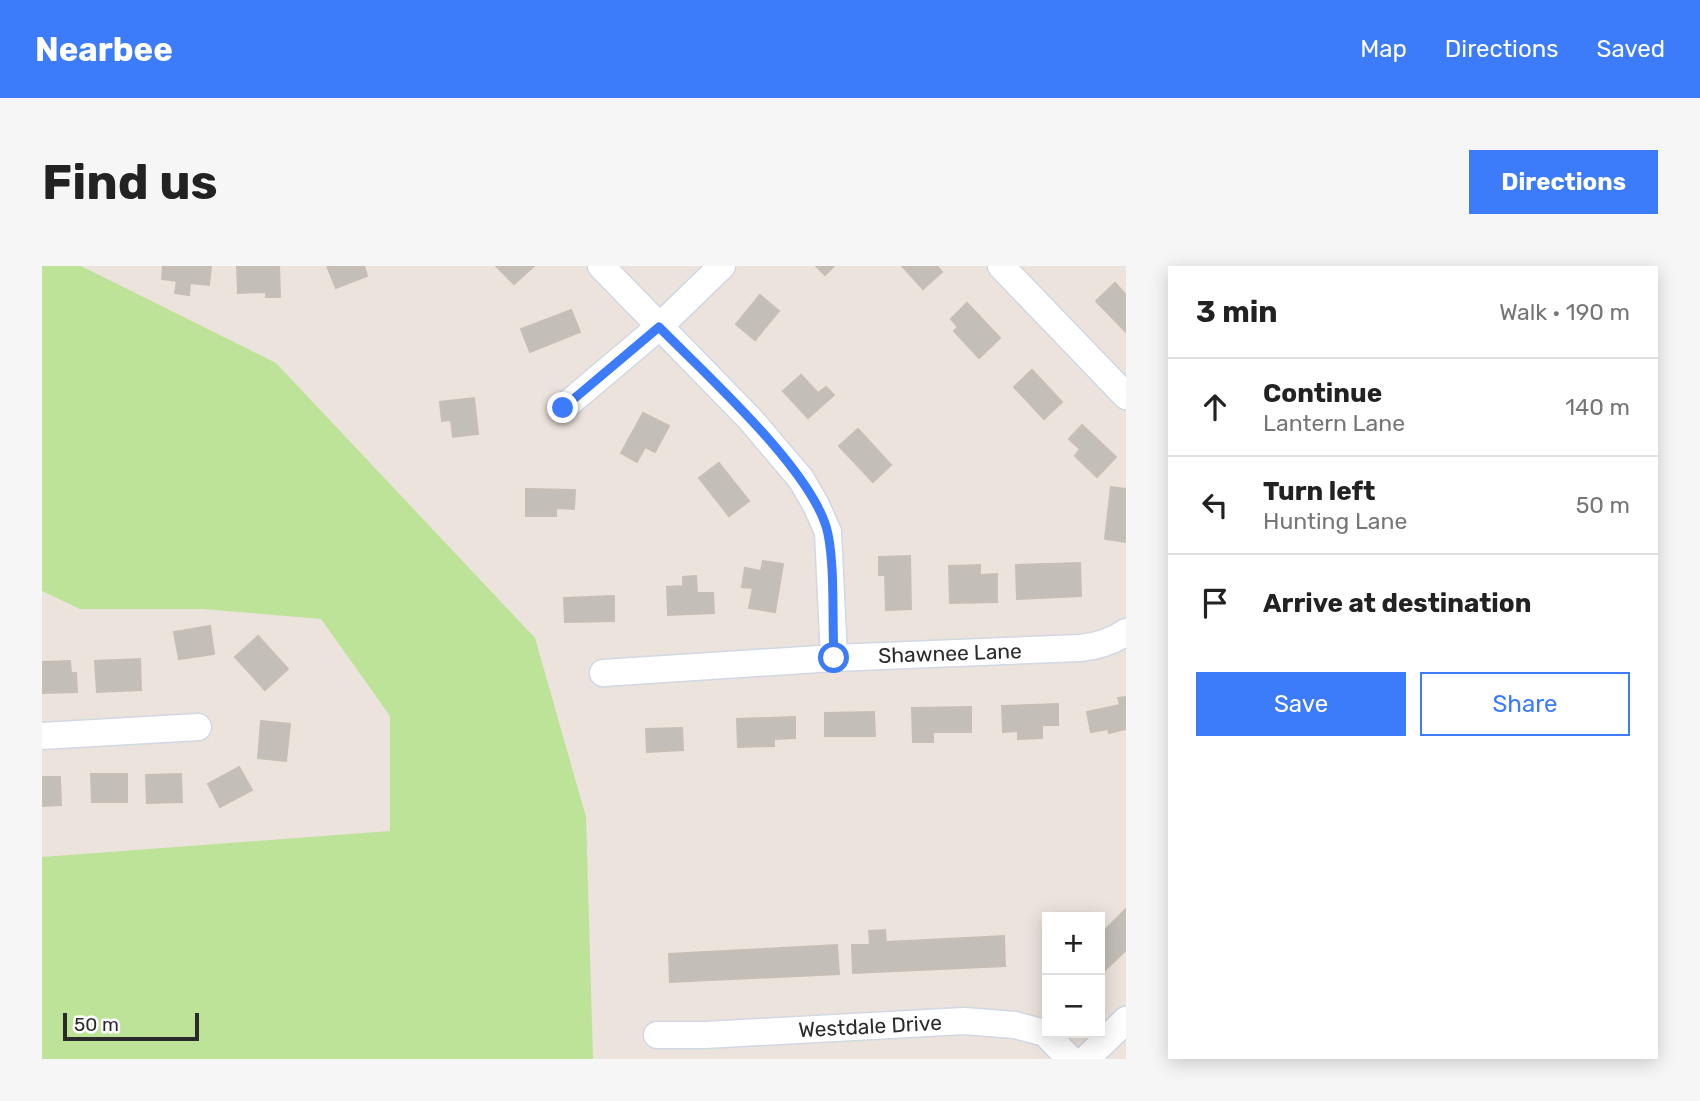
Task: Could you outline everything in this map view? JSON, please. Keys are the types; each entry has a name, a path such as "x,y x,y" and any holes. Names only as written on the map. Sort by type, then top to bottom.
{"street":[{"path":"601,266 750,419 801,479 828,532 834,658"},
{"path":"563,408 659,327 722,266"},
{"path":"1001,266 1126,396"},
{"name":"Shawnee Lane","path":"603,673 834,658 1080,648 1115,640 1126,632"},
{"path":"42,736 198,727"},
{"path":"1086,1059 1126,1020"},
{"name":"Westdale Drive","path":"657,1035 705,1035 964,1021 1015,1025 1045,1033 1070,1059"}],"green space":[{"path":"42,266 81,266 276,363 535,638 586,817 593,1059 42,1059 42,857 390,831 390,716 321,619 203,609 80,609 42,591"}],"building":[{"path":"163,266 211,266 209,285 190,283 189,295 175,293 177,281 162,279"},
{"path":"237,266 279,266 280,297 266,297 266,292 238,293"},
{"path":"327,266 364,266 367,276 336,288"},
{"path":"496,266 534,266 514,284"},
{"path":"816,266 834,266 825,275"},
{"path":"902,266 937,266 942,272 923,289"},
{"path":"1115,283 1126,295 1126,332 1096,301"},
{"path":"760,295 779,311 755,340 736,324"},
{"path":"967,303 1000,338 979,358 954,331 958,327 951,319"},
{"path":"571,310 580,332 530,352 521,329"},
{"path":"1032,370 1062,402 1044,419 1014,387"},
{"path":"801,375 818,393 826,387 834,395 808,418 783,391"},
{"path":"474,398 478,434 453,437 451,420 442,421 440,402"},
{"path":"643,413 669,426 655,452 645,447 637,462 621,453"},
{"path":"1082,425 1116,457 1097,477 1075,456 1080,449 1069,439"},
{"path":"858,429 891,465 873,482 839,446"},
{"path":"719,463 749,501 729,516 699,478"},
{"path":"1111,487 1126,489 1126,542 1105,539"},
{"path":"526,489 575,490 574,509 556,508 556,516 526,516"},
{"path":"910,556 911,609 886,610 885,575 879,575 879,557"},
{"path":"763,561 783,564 775,612 749,608 753,588 742,587 745,568 761,571"},
{"path":"1080,563 1081,596 1017,599 1016,565"},
{"path":"980,565 980,575 997,574 997,602 950,603 949,566"},
{"path":"696,576 697,593 713,593 714,613 668,615 667,587 683,586 683,577"},
{"path":"614,596 614,621 565,622 564,598"},
{"path":"210,626 214,654 179,659 174,632"},
{"path":"258,636 288,669 265,690 235,657"},
{"path":"140,659 141,690 97,692 95,661"},
{"path":"70,661 71,673 76,673 77,692 42,693 42,662"},
{"path":"1126,697 1126,729 1109,733 1108,729 1091,732 1087,712 1120,705 1118,698"},
{"path":"1058,704 1058,725 1042,725 1042,738 1018,739 1018,731 1003,732 1002,706"},
{"path":"971,707 971,732 933,732 933,742 913,742 912,708"},
{"path":"874,712 875,736 825,736 825,713"},
{"path":"795,717 795,738 774,739 774,746 738,747 737,719"},
{"path":"261,721 290,724 286,761 258,758"},
{"path":"682,728 683,750 647,752 646,729"},
{"path":"239,767 252,790 220,807 208,784"},
{"path":"91,774 127,774 127,802 92,802"},
{"path":"181,774 182,802 147,803 146,775"},
{"path":"42,777 60,777 61,805 42,806"},
{"path":"1126,909 1126,950 1105,970 1105,930"},
{"path":"885,930 886,942 1004,936 1005,966 853,973 852,945 870,945 869,931"},
{"path":"837,945 839,974 670,982 669,954"}],"route":[{"path":"563,408 659,327 750,419 801,479 816,505 828,532 834,658"}]}
